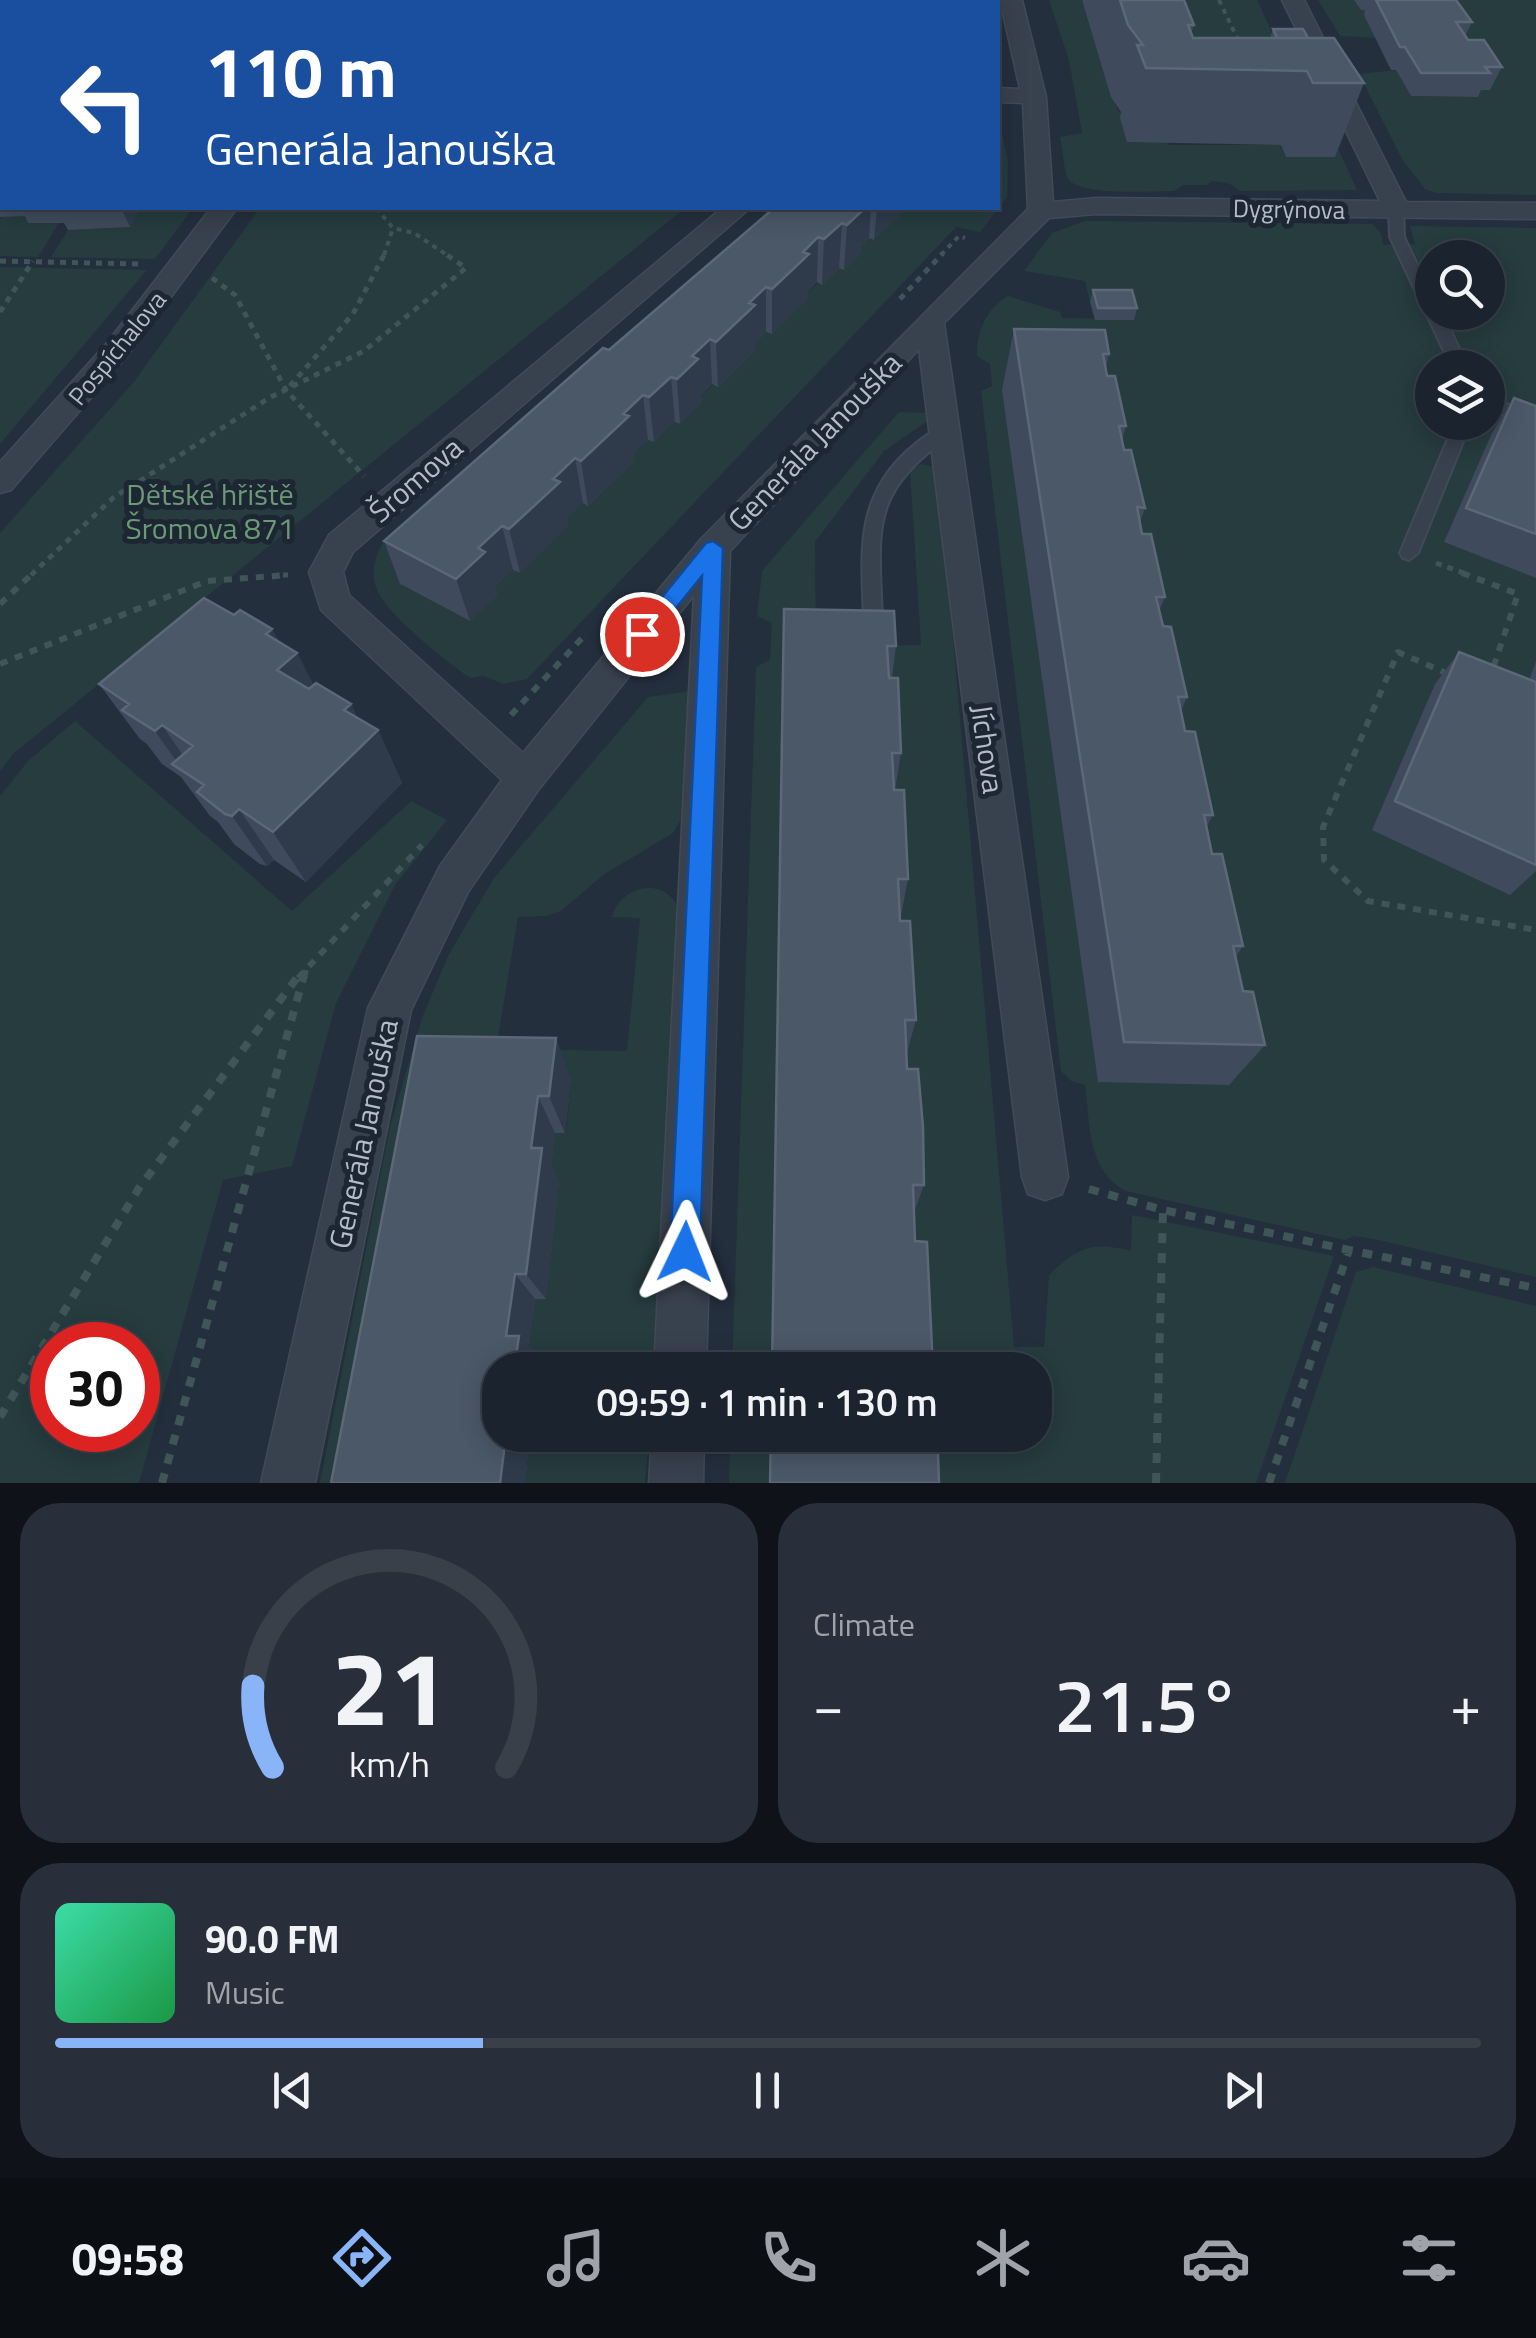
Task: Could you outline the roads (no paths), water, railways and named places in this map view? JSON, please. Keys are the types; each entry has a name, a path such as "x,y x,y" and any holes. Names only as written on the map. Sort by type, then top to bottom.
{"street":[{"path":"1011,0 1034,97 1042,211"},
{"path":"1293,0 1396,208"},
{"path":"1000,96 1034,97"},
{"name":"Dygrýnova","path":"1042,211 1096,206 1536,211"},
{"name":"Pospíchalova","path":"0,482 58,420 182,268 223,210"},
{"name":"Šromova","path":"525,778 333,601 326,572 341,544 735,210"},
{"name":"Generála Janouška","path":"288,1483 390,1008 454,879 525,778 713,548 930,321 1042,211"},
{"name":"Jíchova","path":"930,321 1045,1177"},
{"path":"681,1352 713,548"},
{"path":"676,1483 677,1452"}],"lane":[{"path":"1396,208 1397,238 1415,274"},
{"path":"1505,409 1536,420"},
{"path":"873,622 870,524 878,502 890,476 908,454 945,431"},
{"path":"1410,553 1457,440"}],"park label":[{"name":"Dětské hřiště Šromova 871","path":"210,512"}]}
